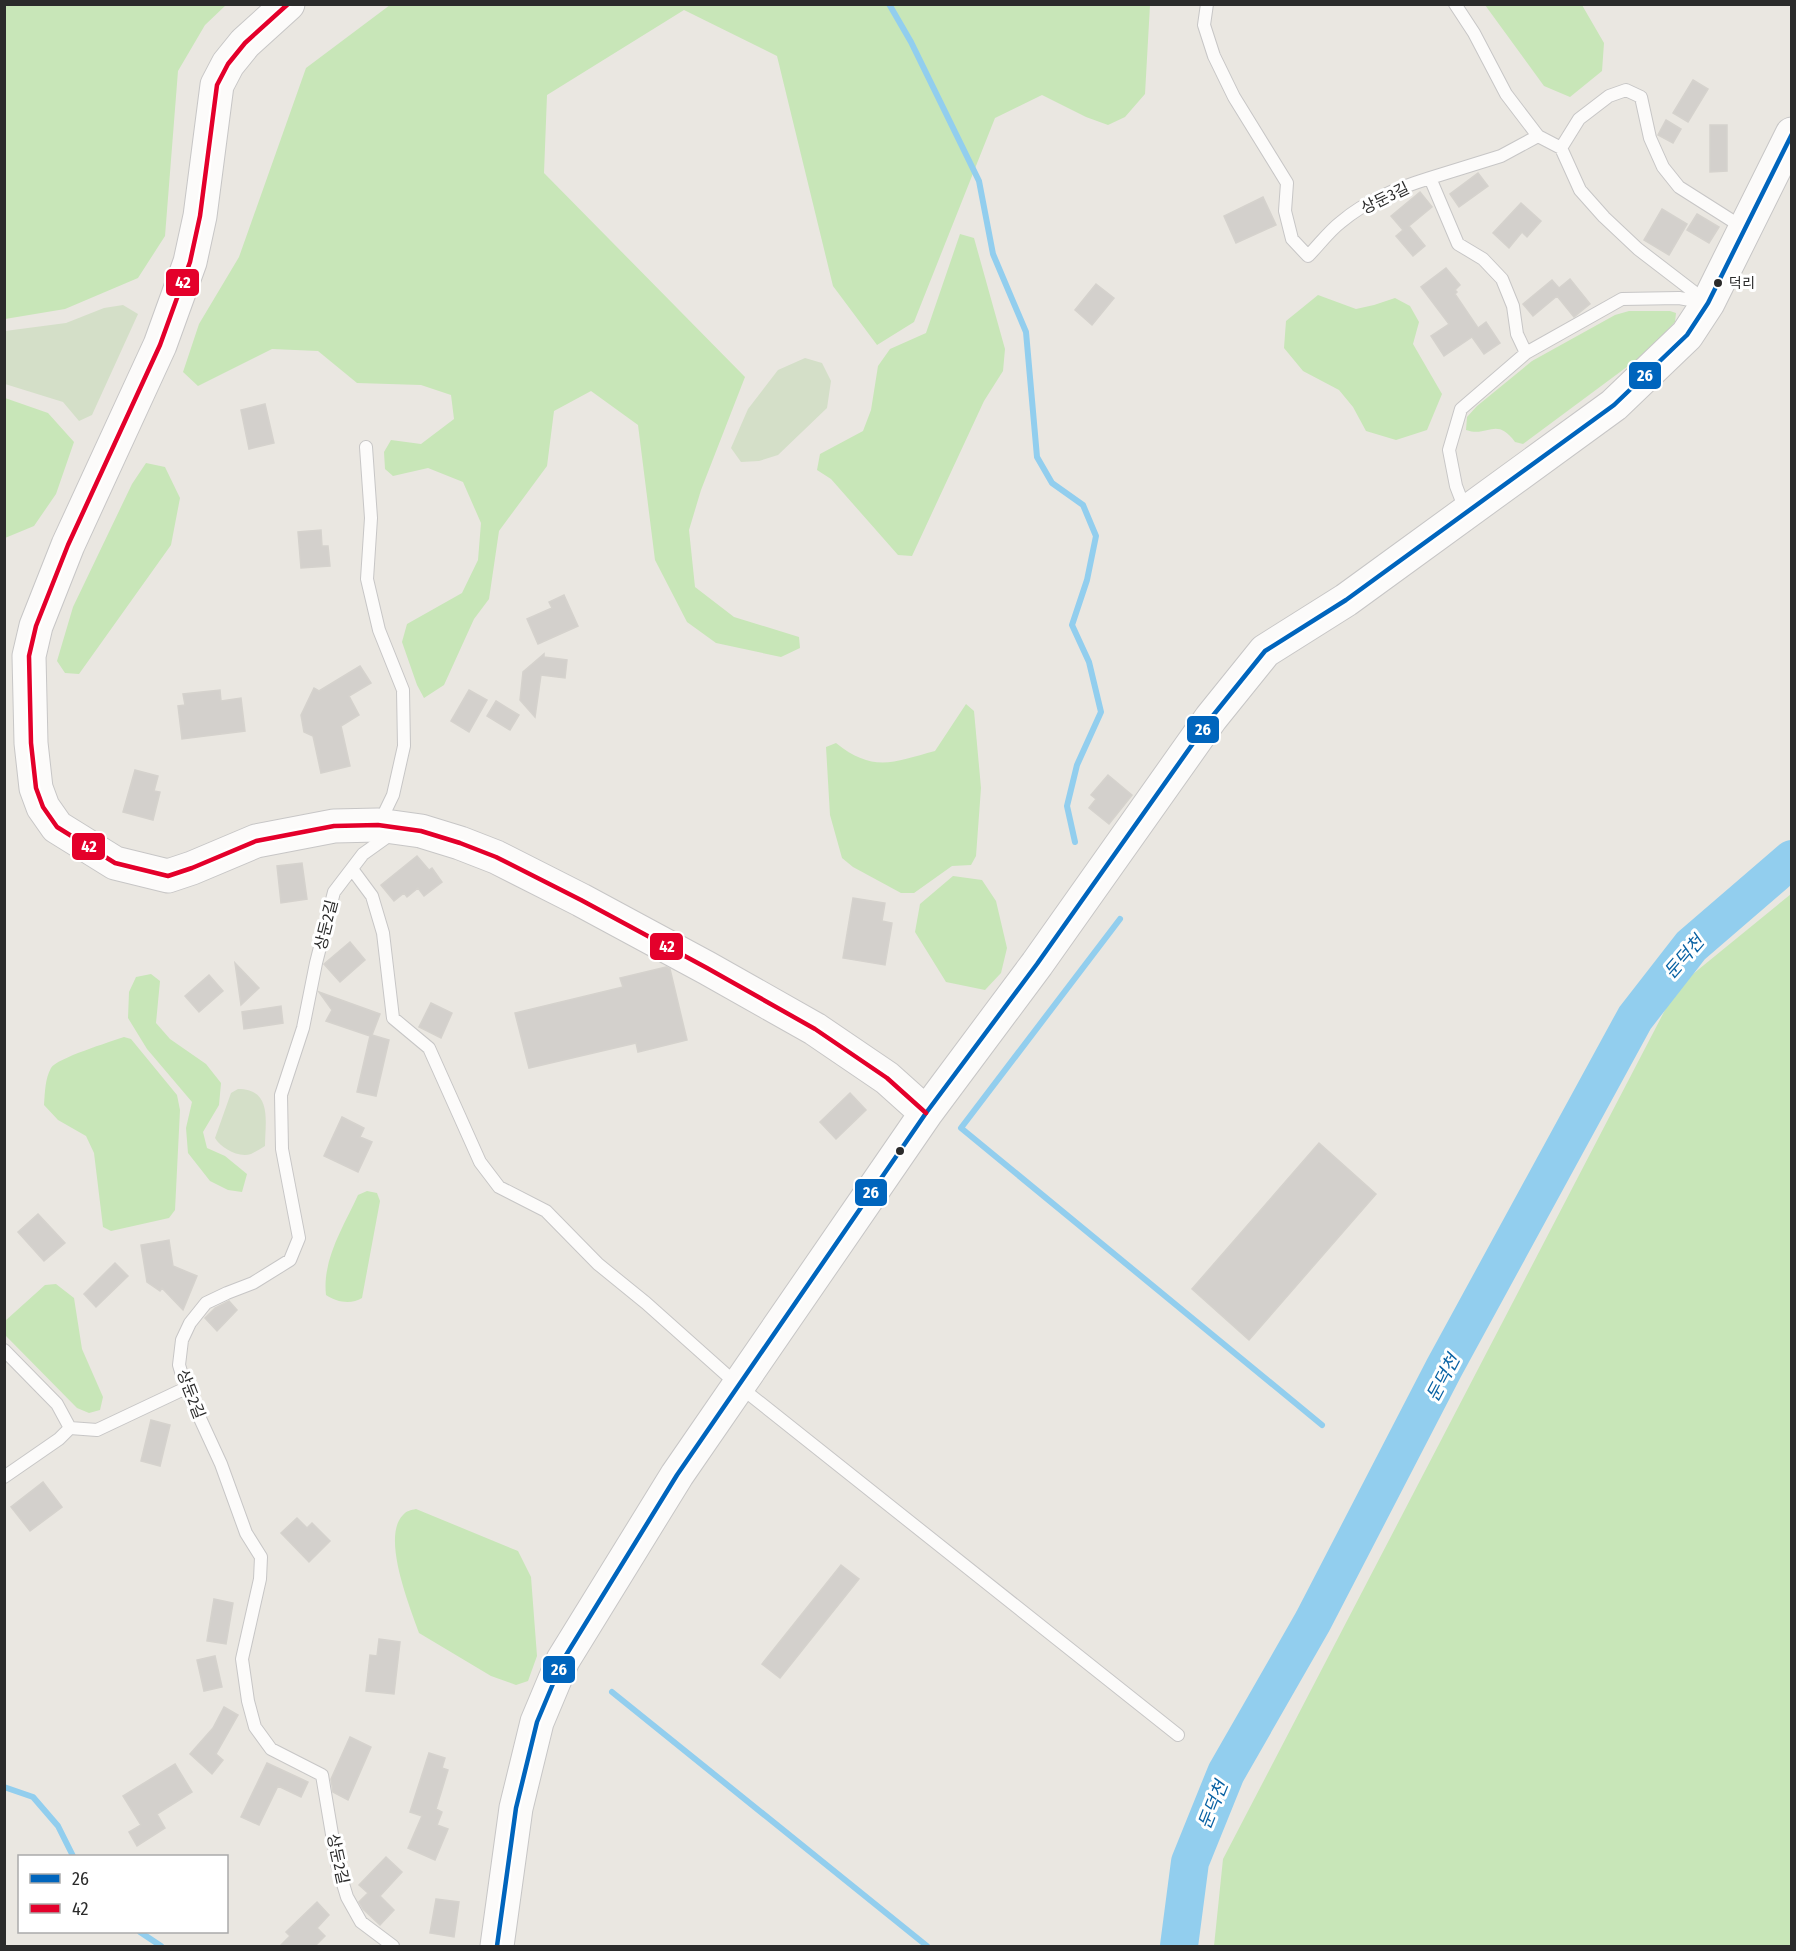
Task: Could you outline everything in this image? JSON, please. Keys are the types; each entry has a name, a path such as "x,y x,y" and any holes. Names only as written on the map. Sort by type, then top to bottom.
{"street":[{"path":"288,4 245,43 228,64 217,85 200,216 190,262 160,345 68,545 36,626 29,656 31,742 36,788 44,807 57,827 115,863 168,876 256,841 334,826 389,827 421,831 460,843 496,857 697,962 814,1029 887,1078 926,1113"},
{"path":"497,1947 516,1808 542,1707 563,1660 677,1476 926,1113 1037,964 1211,718 1265,651 1346,600 1614,405 1688,335 1708,303 1791,134"}],"lane":[{"name":"상둔3길","path":"1207,4 1204,25 1214,57 1234,97 1287,183 1285,211 1292,239 1308,256 1340,222 1366,205 1399,188 1430,178 1458,244 1483,259 1502,279 1513,306 1517,334 1526,353"},
{"path":"1455,4 1506,94 1538,136 1561,148 1580,190 1604,217 1638,249 1708,303"},
{"path":"1561,148 1579,119 1609,96 1626,90 1641,97 1650,138 1663,167 1679,187 1744,229"},
{"path":"1430,178 1501,156 1538,136"},
{"path":"1467,513 1456,486 1449,450 1461,409 1526,353 1622,299 1679,298 1708,303"},
{"path":"366,447 370,518 368,579 379,630 404,690 404,746 393,795 389,827"},
{"name":"상둔2길","path":"389,827 363,854 334,892 303,1028 281,1095 282,1149 299,1238 290,1260 253,1283 206,1303 189,1323 182,1340 179,1365 186,1388 221,1464 246,1533 261,1557 260,1579 242,1659 248,1701 255,1726 271,1749 322,1774 337,1864 346,1897 361,1922 393,1947"},
{"path":"352,869 372,896 383,933 393,1018 429,1048 480,1162 499,1187 546,1211 598,1264 646,1303 739,1386 1178,1735"},
{"path":"4,1350 57,1404 70,1428"},
{"path":"4,1477 59,1439 70,1428 97,1430 186,1388"}],"green space":[{"path":"5,4 226,5 205,25 178,71 165,236 138,278 65,309 5,319"},
{"path":"390,5 1150,5 1145,94 1125,117 1108,125 1086,117 1042,95 995,118 914,322 877,345 833,286 777,56 684,10 547,95 544,173 745,377 701,490 689,530 695,587 734,617 799,637 800,648 781,657 716,643 687,622 655,560 638,425 591,391 554,411 547,466 499,531 489,599 474,619 444,685 424,698 402,642 407,624 462,593 478,560 481,523 463,482 428,468 393,476 385,469 384,452 391,440 421,444 454,419 451,395 421,385 357,383 318,351 272,349 198,386 183,372 199,324 239,257 306,68"},
{"path":"1485,5 1582,5 1604,43 1602,71 1570,97 1544,86"},
{"path":"960,234 974,238 1005,349 1003,371 984,401 912,556 898,555 831,479 817,470 820,454 863,431 871,410 878,366 890,349 926,333"},
{"path":"1318,295 1356,309 1395,298 1410,306 1419,322 1413,344 1442,394 1427,430 1396,440 1366,431 1353,407 1339,390 1303,371 1284,348 1286,321"},
{"path":"123,305 138,314 92,415 79,421 63,402 5,384 5,331 66,323 104,308"},
{"path":"1629,311 1670,311 1676,313 1675,322 1647,352 1523,444 1515,442 1502,430 1474,432 1466,430 1467,417 1477,406 1532,361 1615,315"},
{"path":"805,358 822,363 831,381 827,408 778,455 759,461 741,462 731,448 748,409 778,370"},
{"path":"5,398 48,413 74,442 56,494 34,526 5,538"},
{"path":"146,463 165,467 180,498 171,545 79,674 65,673 57,661 73,607 132,484"},
{"path":"966,704 974,711 981,788 976,856 971,865 952,866 914,893 901,893 853,867 842,858 830,815 826,747 836,743 849,752 873,762 907,759 935,751"},
{"path":"953,876 982,880 996,901 1007,948 1001,973 985,990 946,982 915,932 920,904"},
{"path":"1791,894 1791,1946 1214,1946 1223,1859 1677,987"},
{"path":"151,974 160,981 156,1023 170,1039 206,1064 221,1083 219,1105 203,1132 207,1148 225,1156 247,1174 242,1192 228,1190 210,1181 188,1153 186,1128 192,1102 147,1049 128,1018 129,992 136,977"},
{"path":"124,1037 131,1039 177,1095 180,1110 175,1210 169,1218 111,1231 103,1227 94,1153 86,1136 58,1120 44,1105 48,1077 55,1064 73,1055"},
{"path":"238,1089 249,1090 257,1095 265,1108 265,1146 246,1155 230,1151 215,1138 231,1093"},
{"path":"367,1191 377,1193 380,1201 362,1298 348,1302 339,1301 326,1295 327,1269 335,1243 358,1195"},
{"path":"56,1284 74,1298 82,1349 103,1397 100,1410 89,1413 77,1408 5,1335 5,1321 45,1285"},
{"path":"416,1509 518,1551 531,1577 537,1656 528,1681 516,1685 491,1676 419,1633 399,1573 395,1539 397,1525 403,1515"}],"building":[{"path":"1693,80 1708,89 1688,122 1673,113"},
{"path":"1666,120 1681,129 1673,143 1658,135"},
{"path":"1710,125 1727,125 1727,171 1710,172"},
{"path":"1478,173 1488,186 1459,207 1450,194"},
{"path":"1420,192 1432,207 1409,226 1425,246 1413,256 1396,236 1403,230 1391,216"},
{"path":"1263,197 1276,225 1236,243 1224,216"},
{"path":"1521,203 1541,221 1527,237 1522,232 1509,248 1493,233"},
{"path":"1662,209 1687,224 1669,255 1644,240"},
{"path":"1697,214 1719,227 1709,243 1687,230"},
{"path":"1446,268 1460,285 1455,290 1457,292 1455,294 1478,328 1486,322 1500,343 1484,354 1472,337 1444,356 1431,336 1449,324 1421,287"},
{"path":"1570,279 1590,304 1574,317 1557,296 1533,316 1523,304 1552,280 1559,288"},
{"path":"1096,284 1114,298 1092,325 1075,310"},
{"path":"265,404 274,443 249,449 241,410"},
{"path":"321,530 322,546 328,546 330,566 301,568 298,532"},
{"path":"564,595 578,626 538,644 527,619 552,608 549,602"},
{"path":"544,654 544,657 567,660 565,678 541,675 535,717 520,700 523,672"},
{"path":"360,666 371,683 349,696 359,715 341,726 350,766 321,773 313,736 304,732 301,715 314,688 319,691"},
{"path":"220,690 221,701 241,698 245,731 182,739 178,706 185,705 183,694"},
{"path":"469,690 487,700 469,732 451,721"},
{"path":"496,701 519,715 510,730 487,716"},
{"path":"135,770 158,776 154,791 160,792 153,820 123,812"},
{"path":"1108,775 1132,795 1109,824 1089,808 1096,799 1091,795"},
{"path":"417,856 429,870 432,868 442,882 424,896 418,888 407,897 404,893 394,901 381,885"},
{"path":"302,863 307,899 281,903 277,866"},
{"path":"853,898 885,903 882,921 892,923 885,965 843,958"},
{"path":"350,942 365,960 340,982 324,964"},
{"path":"235,963 259,988 241,1005"},
{"path":"666,967 670,969 687,1040 638,1052 636,1043 529,1068 515,1013 623,987 620,978"},
{"path":"209,975 223,991 199,1012 185,996"},
{"path":"319,992 380,1014 372,1035 389,1040 376,1096 357,1092 370,1036 326,1021 332,1010"},
{"path":"431,1003 452,1013 441,1038 419,1027"},
{"path":"281,1006 283,1023 244,1029 242,1012"},
{"path":"850,1093 866,1110 836,1139 820,1122"},
{"path":"342,1117 364,1128 360,1137 372,1142 358,1172 324,1156"},
{"path":"1319,1143 1376,1194 1249,1340 1192,1289"},
{"path":"38,1214 65,1243 44,1261 18,1232"},
{"path":"169,1240 173,1266 197,1276 183,1310 162,1288 160,1291 147,1282 141,1245"},
{"path":"115,1263 128,1276 96,1307 84,1294"},
{"path":"229,1301 237,1310 217,1331 205,1318 215,1308"},
{"path":"151,1420 170,1425 160,1466 141,1461"},
{"path":"43,1482 62,1507 30,1531 11,1507"},
{"path":"297,1518 307,1528 312,1523 330,1541 309,1562 281,1533"},
{"path":"841,1565 859,1579 780,1678 762,1664"},
{"path":"214,1599 233,1603 226,1644 207,1641"},
{"path":"379,1639 400,1642 394,1694 366,1691 370,1655 377,1656"},
{"path":"215,1656 222,1687 204,1691 197,1660"},
{"path":"224,1707 238,1715 216,1754 223,1760 212,1774 190,1754 213,1728"},
{"path":"350,1737 371,1747 348,1800 333,1792 331,1779"},
{"path":"429,1753 445,1758 442,1768 448,1770 436,1809 442,1812 437,1825 448,1829 435,1860 408,1848 422,1816 410,1812"},
{"path":"267,1763 308,1782 301,1797 278,1786 259,1825 241,1817"},
{"path":"175,1764 192,1792 157,1814 165,1828 137,1846 129,1832 141,1825 123,1796"},
{"path":"386,1857 402,1872 380,1896 394,1910 380,1925 359,1902 368,1893 359,1885"},
{"path":"436,1899 459,1902 454,1937 430,1933"},
{"path":"317,1902 329,1915 317,1928 325,1936 314,1947 279,1947 290,1936 286,1932"}],"waterway":[{"path":"889,4 911,42 979,181 993,254 1026,332 1037,457 1052,483 1083,505 1096,536 1087,580 1072,625 1089,662 1101,712 1077,765 1067,806 1075,842"},
{"name":"둔덕천","path":"1179,1946 1190,1862 1226,1773 1313,1621 1444,1368 1635,1018 1691,946 1792,859"},
{"path":"1120,919 961,1128 1322,1425"},
{"path":"612,1692 927,1946"},
{"path":"4,1787 33,1797 58,1826 72,1855"},
{"path":"142,1933 161,1946"}],"transit line":[{"name":"42","path":"288,4 245,43 228,64 217,85 200,216 190,262 160,345 68,545 36,626 29,656 31,743 36,788 43,807 57,827 115,863 168,876 256,841 334,826 378,825 421,831 460,843 496,857 581,900 815,1029 887,1078 926,1113"},
{"name":"26","path":"497,1946 516,1808 537,1722 563,1660 677,1475 926,1113 1037,964 1211,718 1265,651 1346,600 1614,405 1687,335 1708,303 1792,134"}],"place":[{"name":"덕리","path":"1718,283"}]}
